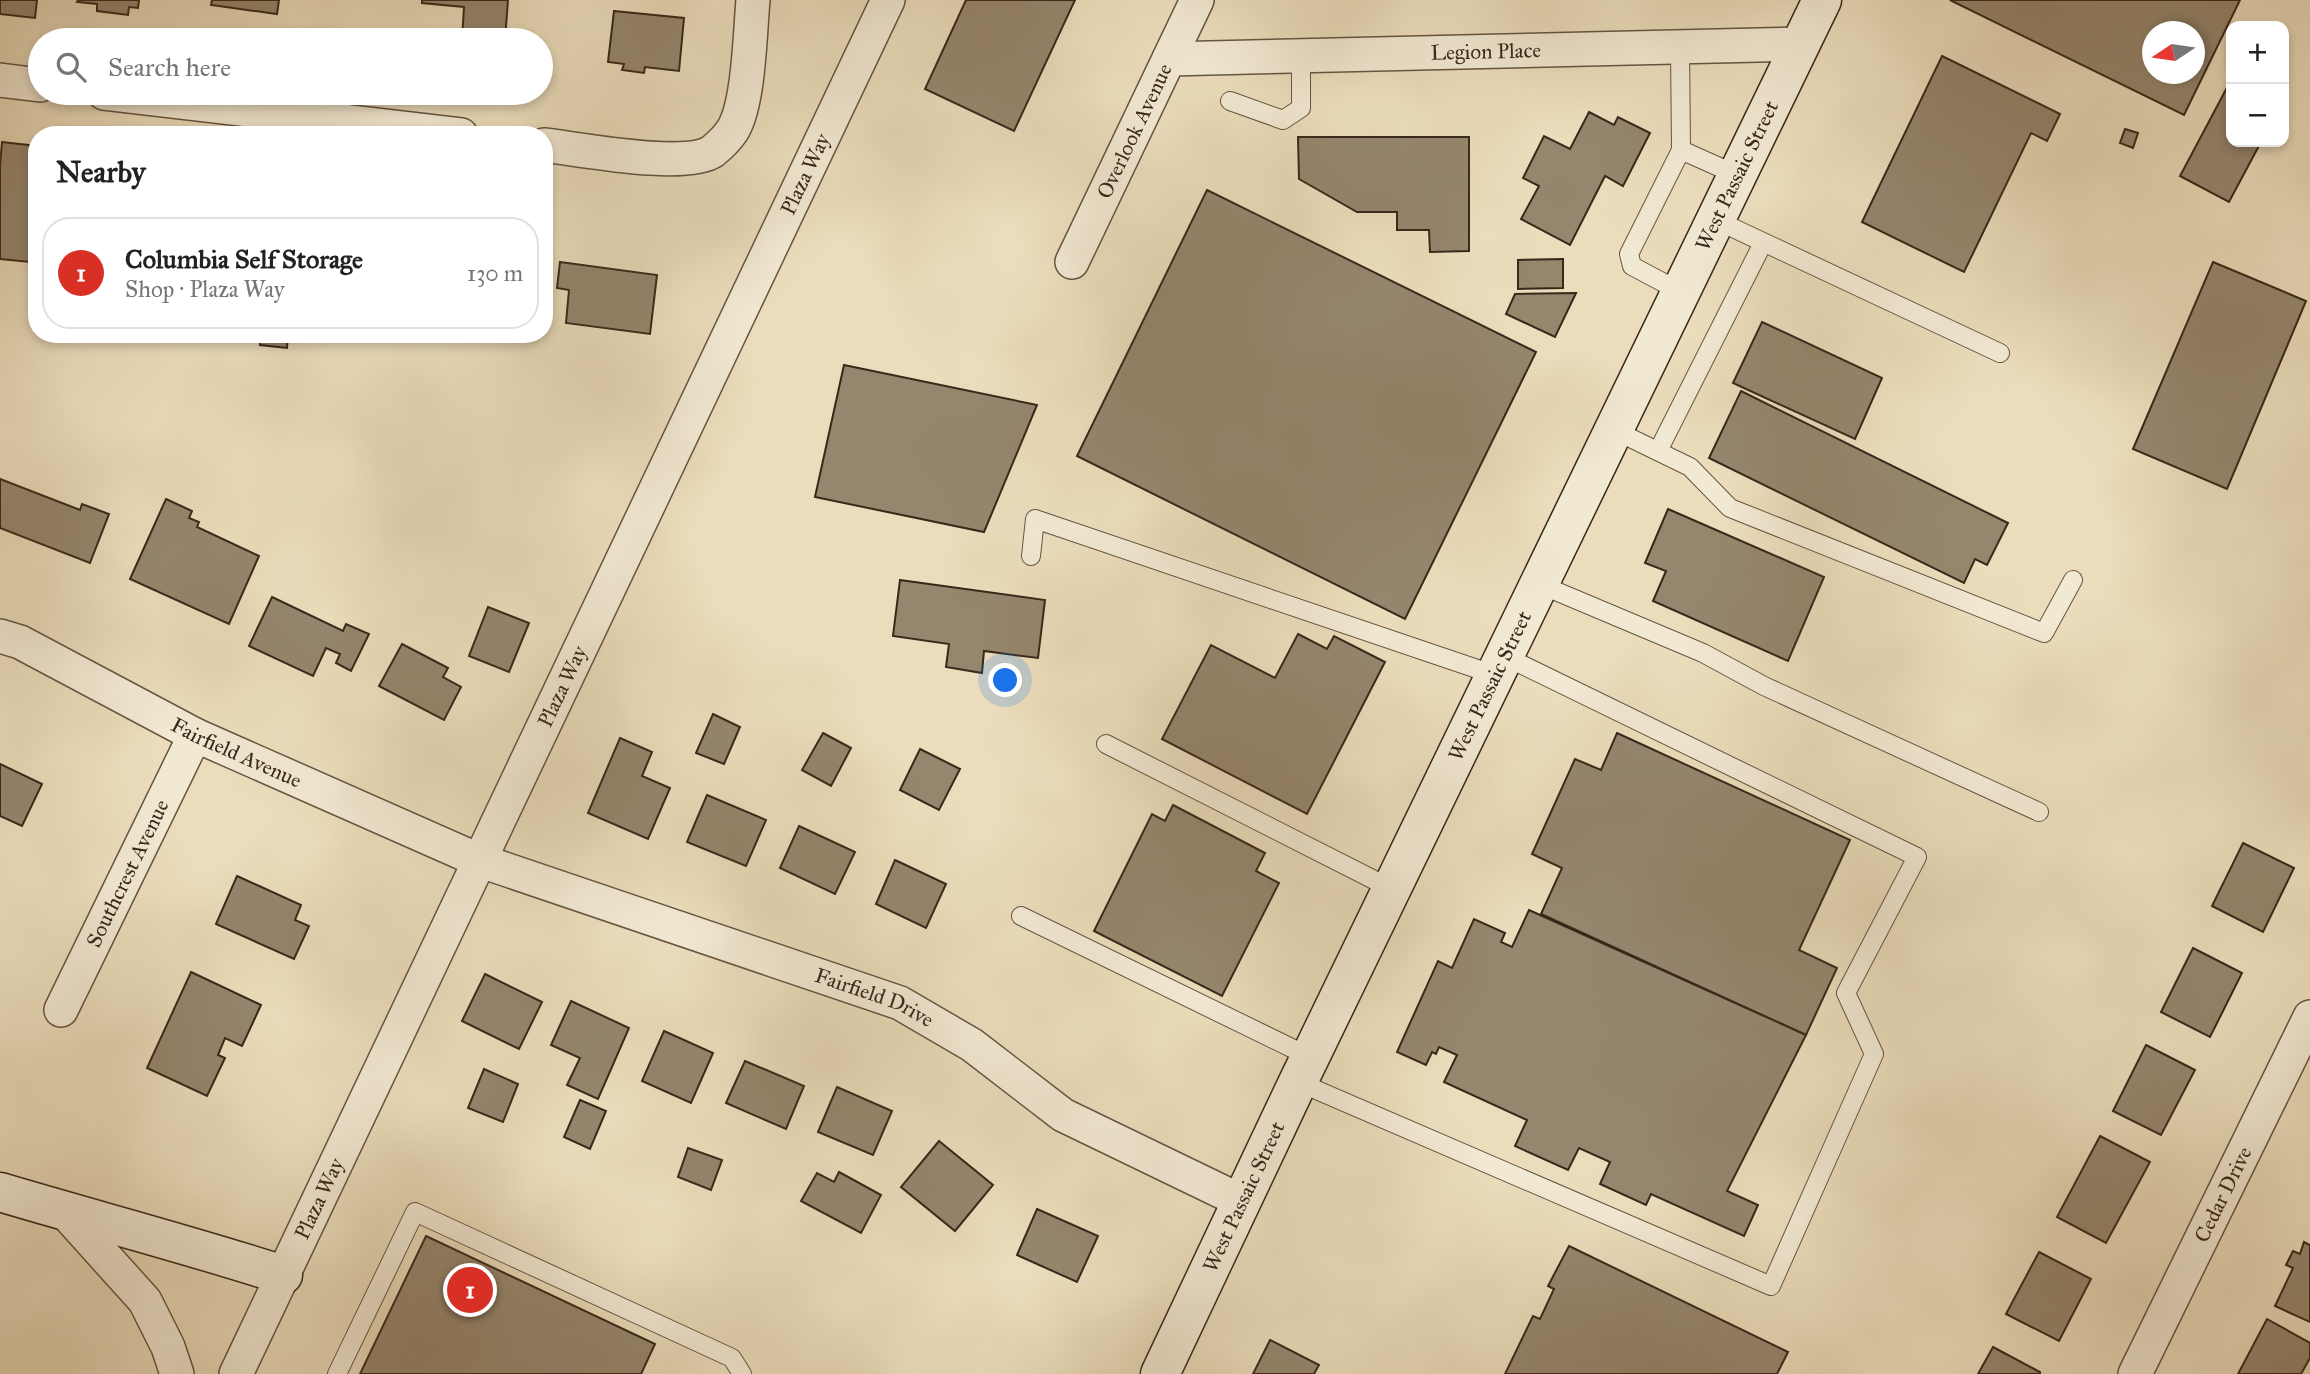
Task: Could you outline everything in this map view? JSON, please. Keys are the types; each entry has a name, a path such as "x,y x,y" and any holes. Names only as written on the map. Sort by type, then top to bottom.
{"main road":[{"name":"West Passaic Street","path":"1160,1374 1304,1070 1822,0"},
{"path":"0,1192 213,1252 283,1275"}],"street":[{"path":"553,146 668,159 692,158 712,152 733,130 743,102 753,0"},
{"name":"Plaza Way","path":"236,1374 888,0"},
{"name":"Overlook Avenue","path":"1072,262 1197,0"},
{"name":"Legion Place","path":"1169,59 1801,44"},
{"path":"0,80 28,84"},
{"path":"206,105 384,126"},
{"name":"Fairfield Avenue","path":"0,636 20,642 195,735 478,860"},
{"name":"Southcrest Avenue","path":"61,1010 195,735"},
{"name":"Fairfield Drive","path":"478,860 900,1003 972,1045 1063,1115 1241,1201"},
{"name":"Cedar Drive","path":"2136,1374 2310,1017"},
{"path":"64,1211 145,1301 168,1347 177,1374"}],"lane":[{"path":"1680,47 1681,150 1629,254 1632,266 1681,292"},
{"path":"1230,101 1283,120 1301,108 1301,56"},
{"path":"1681,150 1737,175"},
{"path":"1716,220 2000,353"},
{"path":"1658,451 1763,243"},
{"path":"1614,430 1690,467 1730,508 2044,633 2073,580"},
{"path":"1021,916 1304,1070 1518,1177 1771,1286 1874,1054 1846,993 1917,857 1500,666 1035,519 1031,556"},
{"path":"1539,584 1703,653 1763,686 2039,812"},
{"path":"1106,744 1392,889"},
{"path":"337,1374 415,1212 732,1358 742,1374"}],"building":[{"path":"0,0 37,0 35,18 0,14"},
{"path":"139,0 138,8 129,7 128,15 97,11 97,4 77,2"},
{"path":"212,0 279,0 277,14 211,5"},
{"path":"422,0 508,0 506,28 463,28 464,7 422,3"},
{"path":"966,0 1075,0 1014,131 925,89"},
{"path":"1950,0 2240,0 2230,21 2226,21 2226,29 2205,72 2205,21 2142,21 2142,84 2199,84 2184,115"},
{"path":"614,11 684,18 679,71 645,67 644,73 622,70 624,64 608,62"},
{"path":"1942,56 2060,114 2047,141 2031,133 1964,272 1862,222"},
{"path":"2226,89 2226,147 2258,147 2229,202 2180,176"},
{"path":"1589,112 1614,125 1618,117 1650,133 1623,186 1605,176 1570,245 1521,219 1539,186 1523,178 1544,136 1570,149"},
{"path":"2125,129 2138,133 2133,148 2120,143"},
{"path":"1298,137 1469,137 1469,251 1430,252 1429,230 1397,230 1397,212 1357,212 1299,179"},
{"path":"2,142 28,145 28,262 0,259"},
{"path":"1207,190 1536,352 1405,619 1077,456"},
{"path":"1563,259 1563,288 1518,289 1518,260"},
{"path":"560,262 657,275 650,334 566,323 569,290 557,288"},
{"path":"2213,262 2306,301 2227,489 2133,449"},
{"path":"1576,293 1555,337 1506,314 1515,294"},
{"path":"1762,322 1882,378 1855,439 1733,383"},
{"path":"260,343 287,343 287,348"},
{"path":"844,365 1037,405 984,532 815,497"},
{"path":"1741,391 2008,523 1987,565 1975,559 1964,583 1709,458"},
{"path":"0,479 80,510 82,504 109,514 90,563 0,528"},
{"path":"166,499 192,511 189,518 199,522 197,527 259,556 229,624 130,579"},
{"path":"1668,509 1824,577 1788,661 1653,601 1666,571 1645,563"},
{"path":"900,580 1045,600 1038,658 984,651 982,673 946,667 949,644 893,636"},
{"path":"272,597 343,631 346,624 369,634 351,671 336,663 340,654 326,648 313,676 249,646"},
{"path":"488,607 529,623 509,672 469,656"},
{"path":"1298,634 1327,649 1334,636 1385,662 1307,814 1162,739 1211,645 1275,678"},
{"path":"402,644 448,668 443,677 461,687 444,720 379,686"},
{"path":"713,714 740,727 724,764 696,753"},
{"path":"823,733 851,748 831,786 802,770"},
{"path":"1617,733 1850,840 1799,950 1837,968 1806,1035 1541,914 1562,868 1532,854 1575,759 1601,770"},
{"path":"620,738 652,752 642,776 670,788 648,839 588,813"},
{"path":"920,749 960,769 939,810 900,790"},
{"path":"0,764 42,784 22,826 0,816"},
{"path":"707,795 766,820 746,866 687,842"},
{"path":"1173,805 1265,853 1256,871 1279,883 1222,996 1094,931 1152,814 1165,821"},
{"path":"799,826 855,852 835,894 780,868"},
{"path":"2243,843 2294,868 2263,932 2212,906"},
{"path":"895,860 946,884 926,928 876,904"},
{"path":"237,876 301,905 295,920 309,926 294,959 216,924"},
{"path":"1529,910 1806,1035 1727,1191 1758,1205 1744,1236 1651,1194 1646,1205 1600,1184 1610,1162 1579,1148 1568,1170 1515,1146 1527,1120 1444,1082 1457,1055 1439,1047 1436,1054 1432,1052 1426,1065 1397,1052 1438,961 1452,968 1474,919 1505,933 1501,942 1512,947"},
{"path":"2193,948 2242,973 2210,1037 2161,1012"},
{"path":"191,972 261,1005 242,1046 225,1038 218,1055 225,1058 207,1096 147,1068"},
{"path":"485,974 542,1002 519,1049 462,1021"},
{"path":"571,1001 629,1028 598,1099 567,1085 580,1058 551,1045"},
{"path":"664,1031 713,1053 691,1103 642,1081"},
{"path":"2146,1045 2195,1070 2161,1135 2113,1111"},
{"path":"745,1061 804,1086 786,1129 726,1103"},
{"path":"484,1069 518,1084 503,1122 468,1108"},
{"path":"837,1087 892,1111 873,1155 818,1132"},
{"path":"580,1100 606,1111 590,1149 564,1137"},
{"path":"2100,1136 2150,1162 2106,1243 2057,1217"},
{"path":"939,1141 993,1185 955,1231 901,1187"},
{"path":"688,1148 722,1160 711,1190 678,1177"},
{"path":"839,1172 881,1195 861,1233 801,1201 817,1173 834,1182"},
{"path":"1037,1209 1098,1236 1077,1282 1017,1255"},
{"path":"426,1236 655,1344 641,1374 360,1374"},
{"path":"2304,1242 2310,1245 2310,1322 2275,1306 2293,1268 2286,1265 2293,1251 2300,1254"},
{"path":"1569,1246 1788,1352 1777,1374 1505,1374 1533,1316 1540,1319 1554,1289 1548,1286"},
{"path":"2039,1252 2091,1279 2059,1341 2006,1314"},
{"path":"2267,1319 2310,1343 2310,1358 2301,1374 2238,1374"},
{"path":"1270,1340 1319,1365 1314,1374 1253,1374"},
{"path":"1993,1347 2040,1372 2040,1374 1978,1374"}],"place":[{"name":"Columbia Self Storage","path":"470,1290"}]}
